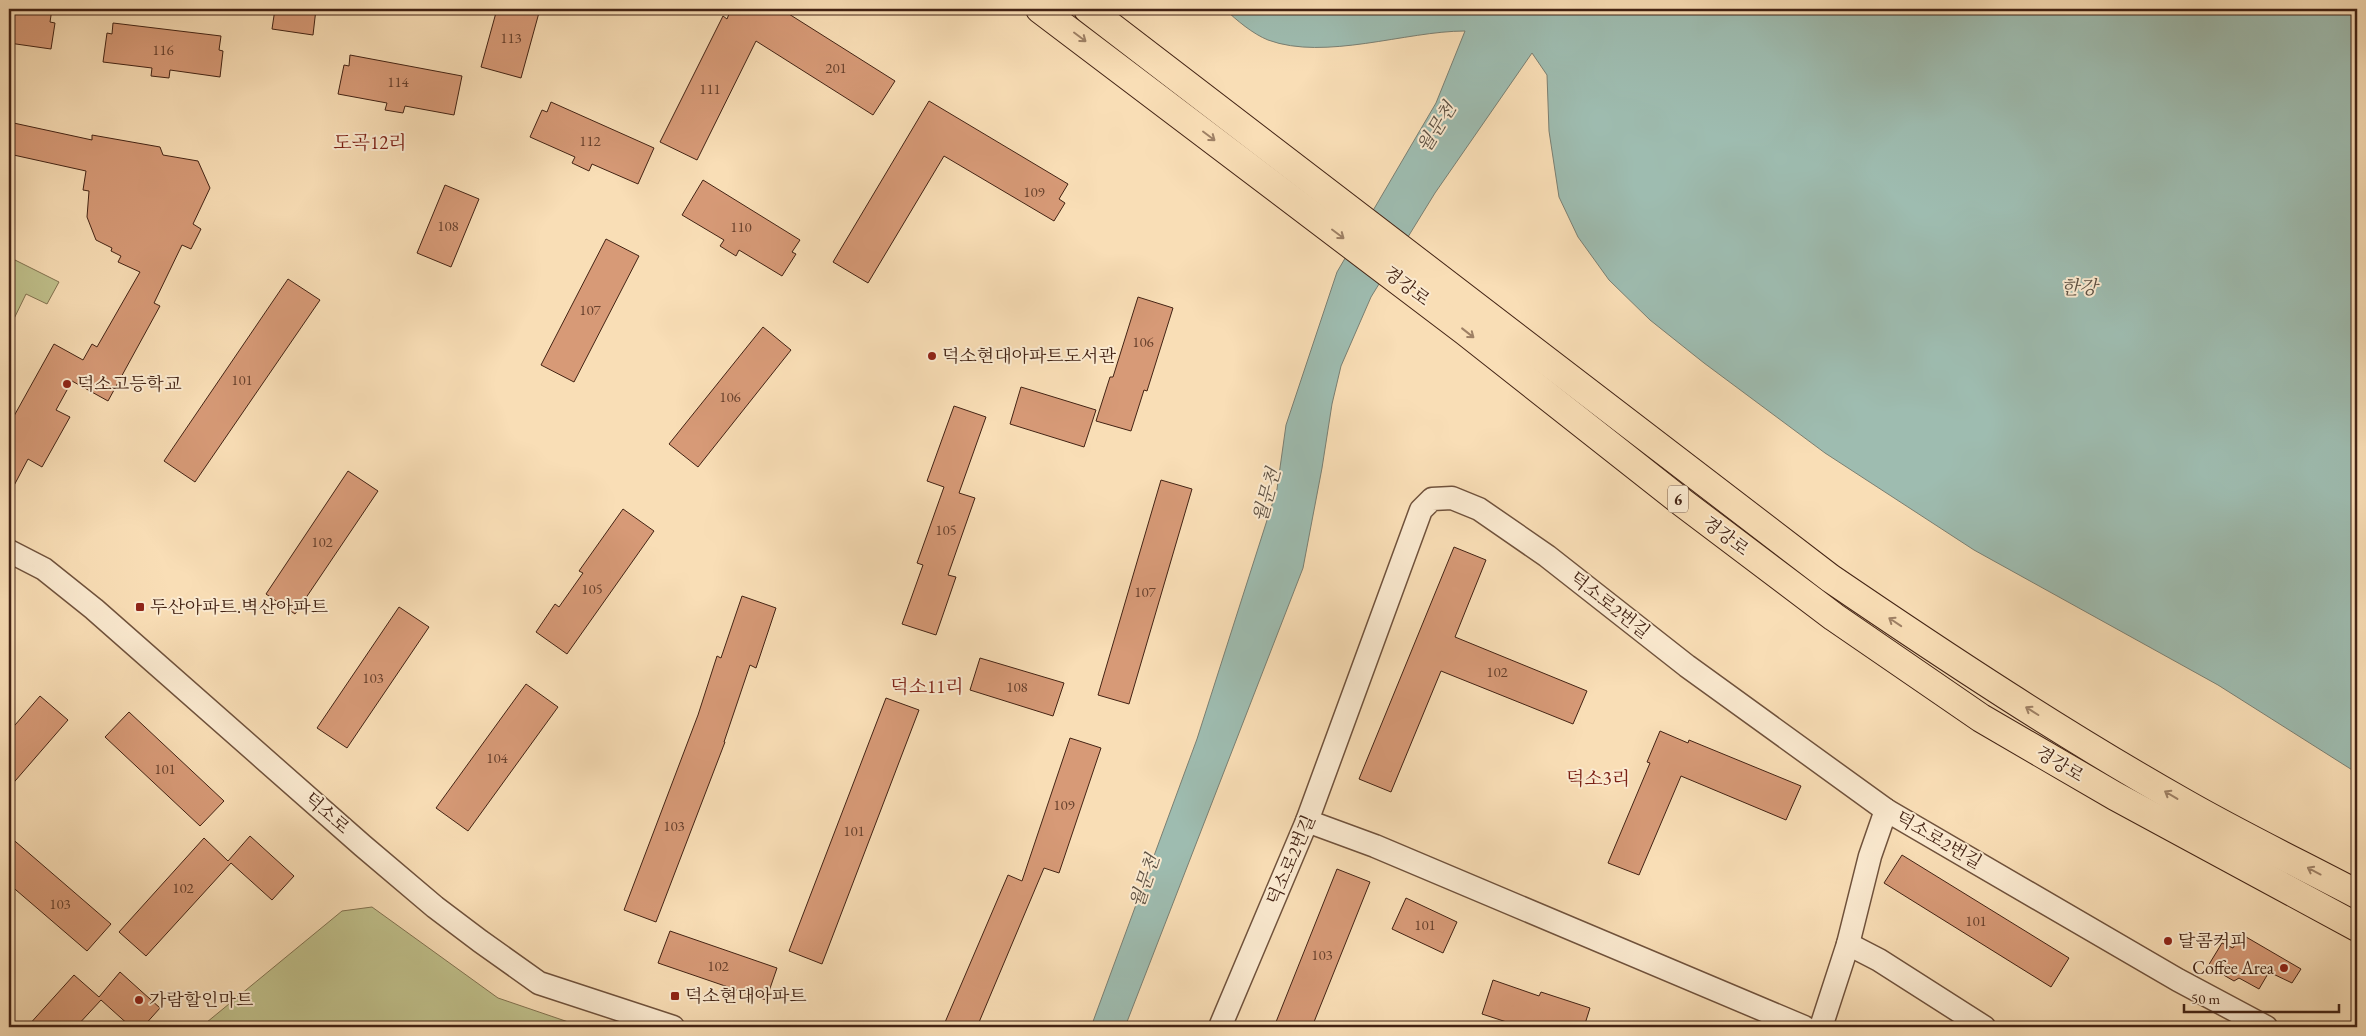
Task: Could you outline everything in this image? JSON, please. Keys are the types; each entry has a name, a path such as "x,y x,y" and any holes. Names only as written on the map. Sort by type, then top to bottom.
{"main road":[{"name":"경강로","path":"1040,9 1441,313 1683,504 1834,617 1981,718 2114,796 2357,927"},
{"name":"경강로","path":"1088,9 1830,578 1933,648 2073,737 2186,804 2357,894"}],"street":[{"name":"덕소로2번길","path":"1220,1027 1307,821 1421,510 1432,500 1452,498 1480,509 1547,556 1687,666 1886,810 2178,980 2266,1027"},
{"name":"덕소로","path":"11,557 44,569 94,609 435,907 539,983 673,1027"},
{"path":"1821,1027 1848,944 1870,856 1886,810"},
{"path":"1307,821 1375,846 1804,1027"},
{"path":"1848,944 1879,960 1984,1027"}],"green space":[{"path":"9,257 59,282 47,304 26,294 9,329"},
{"path":"372,907 498,998 583,1027 201,1027 342,911"}],"water":[{"name":"한강","path":"1225,9 2357,9 2357,773 2218,685 1974,550 1825,453 1704,363 1650,320 1609,280 1578,237 1559,197 1549,131 1547,75 1532,53 1435,193 1371,297 1341,366 1332,404 1303,568 1125,1027 1091,1027 1197,739 1277,489 1286,425 1337,272 1436,103 1465,31 1417,35 1340,46 1290,46 1268,40 1256,34"}],"building":[{"path":"9,9 52,9 50,22 55,23 51,49 9,43"},
{"path":"275,9 316,9 313,35 272,29"},
{"path":"497,9 540,9 521,78 481,67"},
{"path":"731,9 781,9 895,81 873,115 756,41 697,160 660,142 723,16 727,19"},
{"path":"113,23 221,36 219,50 223,51 220,77 170,70 169,78 151,76 152,68 103,62 107,33 112,34"},
{"path":"350,55 462,76 454,115 405,106 403,113 385,110 387,103 338,94 344,65 349,66"},
{"path":"929,101 1068,184 1059,199 1065,203 1054,221 944,156 868,283 833,262"},
{"path":"551,102 654,148 638,184 592,164 589,171 572,163 575,157 530,137 542,110 547,112"},
{"path":"9,122 92,140 92,135 160,147 163,155 198,161 210,188 193,224 201,229 191,249 182,245 154,303 160,306 108,401 72,381 56,410 70,417 42,467 28,459 9,495 9,425 54,344 83,360 92,344 97,347 140,272 118,262 121,256 111,251 112,248 96,240 87,217 89,191 83,190 86,171 9,154"},
{"path":"703,180 800,240 792,252 796,254 782,276 739,250 736,256 720,246 724,240 682,215"},
{"path":"445,185 479,199 451,267 417,253"},
{"path":"606,239 639,256 574,382 541,365"},
{"path":"288,279 320,300 195,482 164,461"},
{"path":"1138,297 1173,308 1147,391 1144,390 1131,431 1096,421 1110,377 1113,377"},
{"path":"763,327 791,350 698,467 669,444"},
{"path":"1021,387 1096,410 1084,447 1010,424"},
{"path":"954,406 986,417 959,493 975,498 948,575 956,577 936,635 902,624 923,565 917,563 944,487 927,481"},
{"path":"348,471 378,491 295,614 266,594"},
{"path":"1161,480 1192,489 1129,704 1098,695"},
{"path":"623,509 654,531 567,654 536,632 555,604 559,607 583,573 579,571"},
{"path":"1454,547 1486,560 1455,637 1587,691 1573,724 1441,671 1391,792 1359,779"},
{"path":"742,596 776,608 756,668 750,665 725,742 656,922 624,910 698,715 717,656 721,658"},
{"path":"399,607 429,627 347,748 317,728"},
{"path":"980,658 1064,683 1053,716 970,690"},
{"path":"526,684 558,707 468,831 436,808"},
{"path":"40,696 68,720 9,788 9,732"},
{"path":"886,698 919,710 822,964 789,951"},
{"path":"129,712 224,801 200,826 105,737"},
{"path":"1660,731 1688,743 1689,740 1801,786 1786,820 1681,776 1639,875 1608,863 1650,763 1647,762"},
{"path":"1070,738 1101,748 1059,873 1044,868 977,1027 943,1027 1008,875 1022,881"},
{"path":"9,836 111,924 87,951 9,884"},
{"path":"250,836 294,876 272,900 231,863 146,956 119,932 204,838 228,861"},
{"path":"1902,855 2069,958 2051,987 1884,883"},
{"path":"1337,869 1370,882 1312,1027 1274,1027"},
{"path":"1406,898 1457,922 1443,953 1392,929"},
{"path":"670,931 777,968 766,1000 658,963"},
{"path":"2241,934 2301,969 2292,983 2269,972 2259,989 2239,978 2234,981 2208,966 2222,943 2233,948"},
{"path":"120,972 160,1008 143,1027 131,1027 101,1000 76,1027 27,1027 74,975 99,997"},
{"path":"1493,980 1539,996 1541,992 1590,1008 1584,1027 1543,1027 1530,1023 1529,1027 1522,1027 1482,1014"}],"place":[{"name":"덕소현대아파트도서관","path":"932,356"},
{"name":"덕소고등학교","path":"67,384"},
{"name":"두산아파트.벽산아파트","path":"140,607"},
{"name":"달콤커피","path":"2168,941"},
{"name":"Coffee Area","path":"2284,968"},
{"name":"덕소현대아파트","path":"675,996"},
{"name":"가람할인마트","path":"139,1000"}],"district":[{"name":"도곡12리","path":"370,142"},
{"name":"덕소11리","path":"927,686"},
{"name":"덕소3리","path":"1598,778"}],"water label":[{"name":"월문천","path":"1436,127"},
{"name":"월문천","path":"1266,495"},
{"name":"월문천","path":"1144,881"}]}
